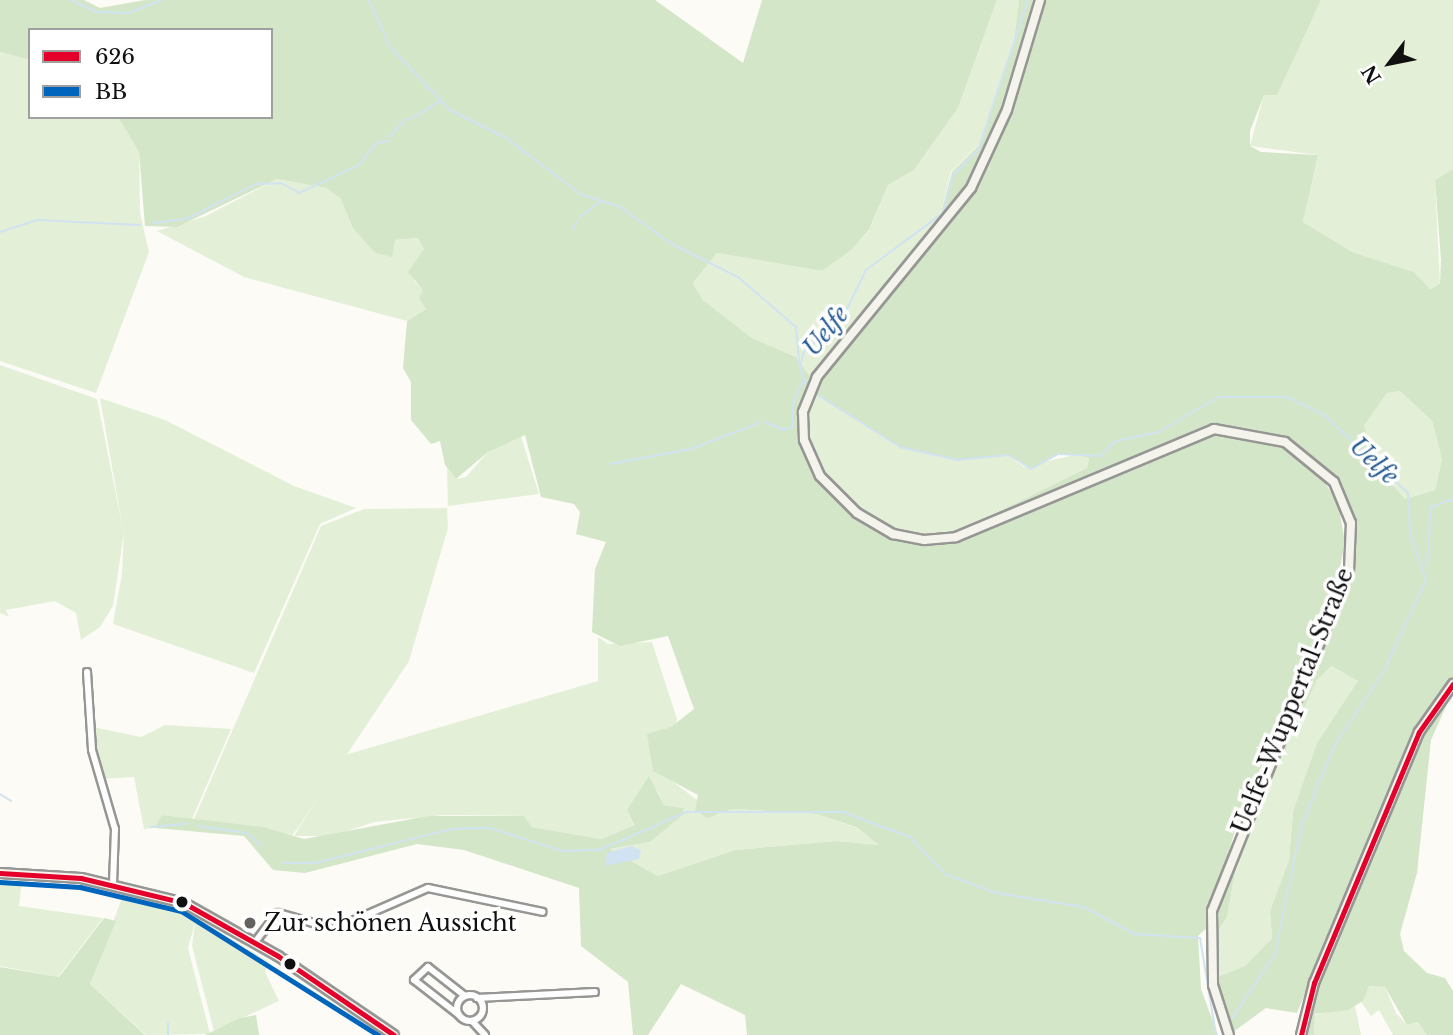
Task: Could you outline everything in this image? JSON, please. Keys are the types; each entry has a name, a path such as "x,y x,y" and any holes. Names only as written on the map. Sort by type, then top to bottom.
{"main road":[{"name":"Uelfe-Wuppertal-Straße","path":"1040,0 1007,110 971,188 817,377 804,406 804,440 820,476 856,513 893,534 924,540 956,537 1214,429 1275,438 1309,457 1334,482 1352,531 1346,579 1212,911 1213,985 1229,1035"},
{"path":"1301,1035 1314,982 1419,732 1453,684"},
{"path":"0,873 113,883 184,903 255,942 394,1035"}],"street":[{"path":"87,672 92,750 115,829 113,883"},
{"path":"255,942 278,913 334,929 428,888 542,912"},
{"path":"485,1035 472,1021 459,1016 414,980 428,967 465,996 477,998 595,992"},
{"path":"459,1016 458,1003 465,996"},
{"path":"472,1021 482,1011 477,998"}],"green space":[{"path":"0,0 84,0 100,8 145,0 655,0 743,63 762,0 997,0 958,108 914,170 888,185 869,230 851,250 822,271 717,253 693,283 703,300 752,338 796,357 814,382 963,204 1007,110 1040,0 1321,0 1277,95 1264,95 1250,131 1250,146 1261,152 1318,155 1303,222 1352,252 1414,272 1430,289 1440,284 1441,260 1435,180 1453,169 1453,677 1411,735 1297,1013 1266,1008 1229,1035 1213,985 1210,922 1241,830 1344,585 1352,531 1342,495 1322,467 1293,446 1266,435 1249,431 1223,429 1264,436 1314,466 1338,503 1345,542 1336,588 1236,827 1207,928 1198,936 1201,989 1218,1035 747,1035 745,1015 681,984 648,1035 633,1035 628,982 581,946 579,888 464,850 417,844 305,873 273,870 244,836 155,828 162,815 263,827 304,839 428,816 524,816 532,827 601,839 635,825 627,810 649,776 664,805 683,808 684,814 650,842 610,849 658,876 735,850 837,841 879,845 856,827 816,814 733,809 707,818 695,810 698,795 653,771 647,734 671,727 694,709 668,636 620,646 592,632 595,569 606,542 576,534 580,512 574,504 541,497 525,435 488,452 456,479 445,465 440,441 431,444 411,420 411,382 403,368 407,321 426,309 419,298 423,290 408,272 424,249 418,238 395,240 392,257 375,253 353,228 341,199 326,188 277,179 177,227 145,226 139,152 119,119 273,119 273,28 28,28 28,59 0,52","holes":["1400,391 1432,421 1442,459 1435,490 1405,499 1379,469 1364,426 1387,393","816,394 900,447 957,460 1008,455 1031,470 1058,455 1078,454 1089,458 1087,468 951,535 904,535 872,521 900,536 946,540 900,539 842,507 805,456 802,414 804,423 808,396","1211,430 997,524 956,538","1331,666 1358,681 1317,743 1293,811 1289,860 1270,911 1272,938 1245,966 1217,977 1219,929 1227,917 1239,851 1317,680"]},
{"path":"997,0 1019,0 1017,29 981,142 951,172 941,213 813,381 796,357 752,338 703,300 693,283 717,253 822,271 850,250 869,231 888,185 914,170 958,108"},
{"path":"1019,0 1033,0 1024,57 973,180 889,283 941,213 952,172 981,143 1014,42"},
{"path":"1321,0 1453,0 1453,169 1435,180 1440,285 1429,289 1414,272 1351,252 1303,222 1318,155 1250,146 1264,94 1277,94"},
{"path":"0,52 28,59 28,119 119,119 139,152 140,213 149,252 96,393 0,361"},
{"path":"277,179 326,188 341,199 375,253 395,240 418,238 424,248 414,281 424,290 426,309 407,321 244,277 157,231 206,216"},
{"path":"0,365 97,399 123,530 100,398 165,420 294,486 356,508 320,524 254,673 113,624 122,574 124,532 113,606 100,627 81,640 76,613 55,601 6,610 9,617 0,613"},
{"path":"1400,391 1432,421 1442,459 1435,490 1405,499 1379,469 1364,426 1387,393"},
{"path":"816,394 900,447 957,460 1008,455 1024,467 1078,454 1089,457 1087,468 951,535 904,535 865,518 821,476 803,430 808,396"},
{"path":"520,433 539,494 448,506 447,468 456,479 466,477 488,452"},
{"path":"810,447 819,472 814,466"},
{"path":"838,492 863,516 857,513"},
{"path":"447,508 448,528 409,661 298,828 292,835 194,819 321,526 364,509"},
{"path":"598,637 608,644 652,642 677,719 664,775 717,815 733,809 816,814 855,827 880,845 837,841 735,850 658,876 610,849 650,842 682,808 664,805 657,790 635,825 601,839 532,827 524,816 444,815 374,822 332,836 294,836 345,755 598,681"},
{"path":"1330,666 1359,681 1317,743 1293,811 1289,860 1270,911 1272,938 1245,966 1217,977 1219,929 1227,917 1239,851 1317,680"},
{"path":"1453,691 1431,740 1417,873 1400,934 1404,951 1427,973 1445,978 1453,991 1453,1035 1427,1035 1418,1022 1407,1025 1385,987 1369,986 1363,1001 1348,1010 1315,1014 1314,1035 1306,1035 1314,995 1421,736"},
{"path":"165,725 231,729 192,819 163,815 155,828 144,829 134,777 102,779 93,727 141,737"},
{"path":"22,880 19,906 103,918 58,977 0,966 0,882"},
{"path":"125,890 185,910 195,923 188,948 210,1034 146,1035 90,984"},
{"path":"196,917 269,962 265,972 279,1001 214,1031 192,946"},
{"path":"104,918 116,921 90,984 145,1035 0,1035 0,967 59,977"},
{"path":"1368,986 1385,987 1396,1013 1407,1025 1419,1022 1427,1035 1393,1035 1379,1010 1371,1016 1361,1002"},
{"path":"1355,1006 1361,1035 1314,1035 1315,1015"},
{"path":"256,1015 259,1035 205,1035 240,1018"}],"water":[{"path":"631,846 641,850 639,859 605,866 607,853"}],"waterway":[{"path":"71,0 97,12 128,13 162,0"},
{"path":"369,0 390,47 450,110 506,138 582,195 619,206 670,243 738,277 796,327 800,369"},
{"name":"Uelfe","path":"807,386 800,369 803,353 843,317 866,270 943,213 952,176 978,150 1028,0"},
{"path":"411,119 441,100"},
{"path":"389,137 406,119"},
{"path":"153,223 187,219 256,184 281,183 299,193 359,165 376,143 389,141"},
{"path":"580,217 600,202"},
{"path":"0,232 37,220 140,225"},
{"path":"573,229 577,221"},
{"path":"765,422 784,430 793,427 793,403 803,381"},
{"name":"Uelfe","path":"816,394 900,447 957,460 1009,455 1031,469 1058,454 1100,456 1116,441 1159,432 1218,397 1287,397 1324,415 1408,493 1410,534 1426,580 1383,673 1334,746 1301,827 1275,954 1231,1020"},
{"path":"610,464 691,449 759,423"},
{"path":"1427,566 1431,507 1453,499"},
{"path":"0,794 11,801"},
{"path":"284,863 315,863 451,829 489,828 563,851 600,850 686,812 843,812 910,837 945,874 996,893 1084,907 1134,934 1200,938 1216,1035"},
{"path":"151,827 187,824"},
{"path":"197,826 247,833 260,845"},
{"path":"168,1023 168,1035"}],"transit line":[{"name":"626","path":"1301,1035 1314,983 1419,732 1453,684"},
{"name":"626","path":"0,873 81,878 184,903 278,956 394,1035"},
{"name":"BB","path":"0,882 80,887 181,911 378,1035"}],"place":[{"name":"Zur schönen Aussicht","path":"250,923"}]}
